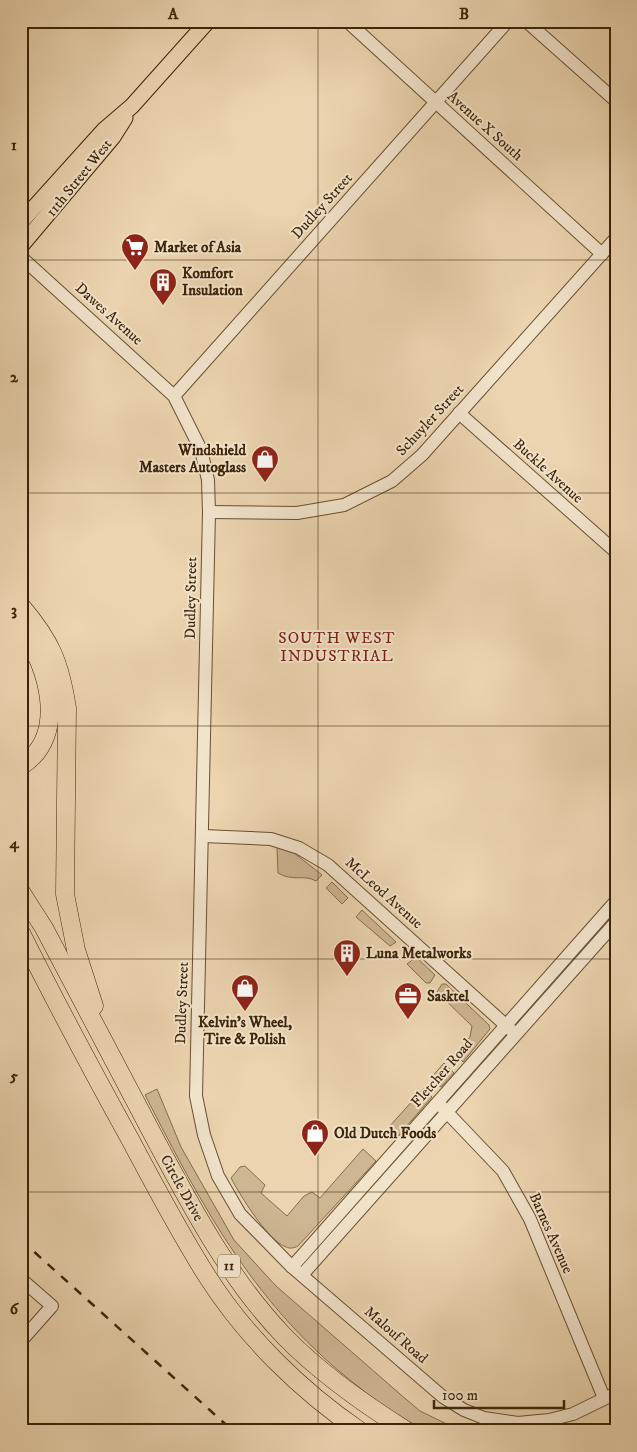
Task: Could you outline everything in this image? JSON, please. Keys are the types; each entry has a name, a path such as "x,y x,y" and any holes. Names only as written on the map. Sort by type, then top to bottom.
{"highway":[{"path":"21,606 53,650 65,693 67,708 66,894 76,950 108,1052"},
{"path":"21,629 30,641 41,664 50,703 48,727 43,741 21,766"},
{"name":"Circle Drive","path":"21,892 44,928 191,1206 251,1299 286,1338 324,1371 354,1396 407,1431"},
{"name":"Circle Drive","path":"21,933 61,1013 207,1277 242,1323 274,1359 314,1396 360,1431"},
{"path":"21,962 61,1013"}],"main road":[{"name":"11th Street West","path":"21,222 104,130 132,106 208,21"},
{"name":"11th Street West","path":"21,246 113,137 132,106"}],"street":[{"name":"Avenue X South","path":"347,21 602,254"},
{"name":"Dudley Street","path":"302,1275 251,1226 228,1196 218,1176 202,1126 196,1096 203,836 208,480 201,450 174,396 508,21"},
{"path":"526,21 616,102"},
{"name":"Schuyler Street","path":"209,512 297,513 344,505 392,481 422,455 616,238"},
{"name":"Dawes Avenue","path":"21,257 174,396"},
{"name":"Buckle Avenue","path":"460,413 616,552"},
{"name":"McLeod Avenue","path":"203,836 271,839 299,848 328,865 510,1029"},
{"name":"Fletcher Road","path":"292,1267 442,1106 510,1029 616,901"},
{"name":"Fletcher Road","path":"510,1029 616,922"},
{"name":"Fletcher Road","path":"302,1275 442,1106"},
{"name":"Barnes Avenue","path":"442,1106 503,1172 530,1219 610,1396"},
{"name":"Malouf Road","path":"302,1275 436,1391 464,1410 484,1418 518,1423 550,1420 572,1414 610,1396"},
{"path":"21,1279 52,1306 21,1341"}],"shaded area":[{"path":"277,847 294,853 322,875 316,881 307,878 283,876 278,873"},
{"path":"332,882 348,898 342,904 326,888"},
{"path":"362,910 396,942 390,946 356,917"},
{"path":"416,957 435,975 430,983 426,983 407,964"},
{"path":"442,984 446,984 489,1025 490,1029 463,1062 455,1054 470,1037 472,1026 437,992"},
{"path":"444,1063 454,1073 441,1087 430,1079"},
{"path":"424,1088 432,1097 398,1136 388,1128"},
{"path":"157,1089 181,1147 234,1240 276,1286 420,1411 461,1431 437,1432 415,1427 367,1394 323,1357 291,1325 236,1255 189,1178 145,1095"},
{"path":"363,1149 376,1161 298,1246 294,1248 286,1247 271,1236 255,1217 231,1178 240,1167 245,1166 265,1185 261,1193 287,1216 304,1196 312,1192 320,1198"}],"railway":[{"path":"21,1240 233,1431"}],"place":[{"name":"Market of Asia","path":"135,271"},
{"name":"Komfort Insulation","path":"163,306"},
{"name":"Windshield Masters Autoglass","path":"265,483"},
{"name":"Luna Metalworks","path":"347,977"},
{"name":"Kelvin's Wheel, Tire & Polish","path":"245,1012"},
{"name":"Sasktel","path":"408,1020"},
{"name":"Old Dutch Foods","path":"315,1157"}],"district":[{"name":"SOUTH WEST INDUSTRIAL","path":"337,647"}]}
